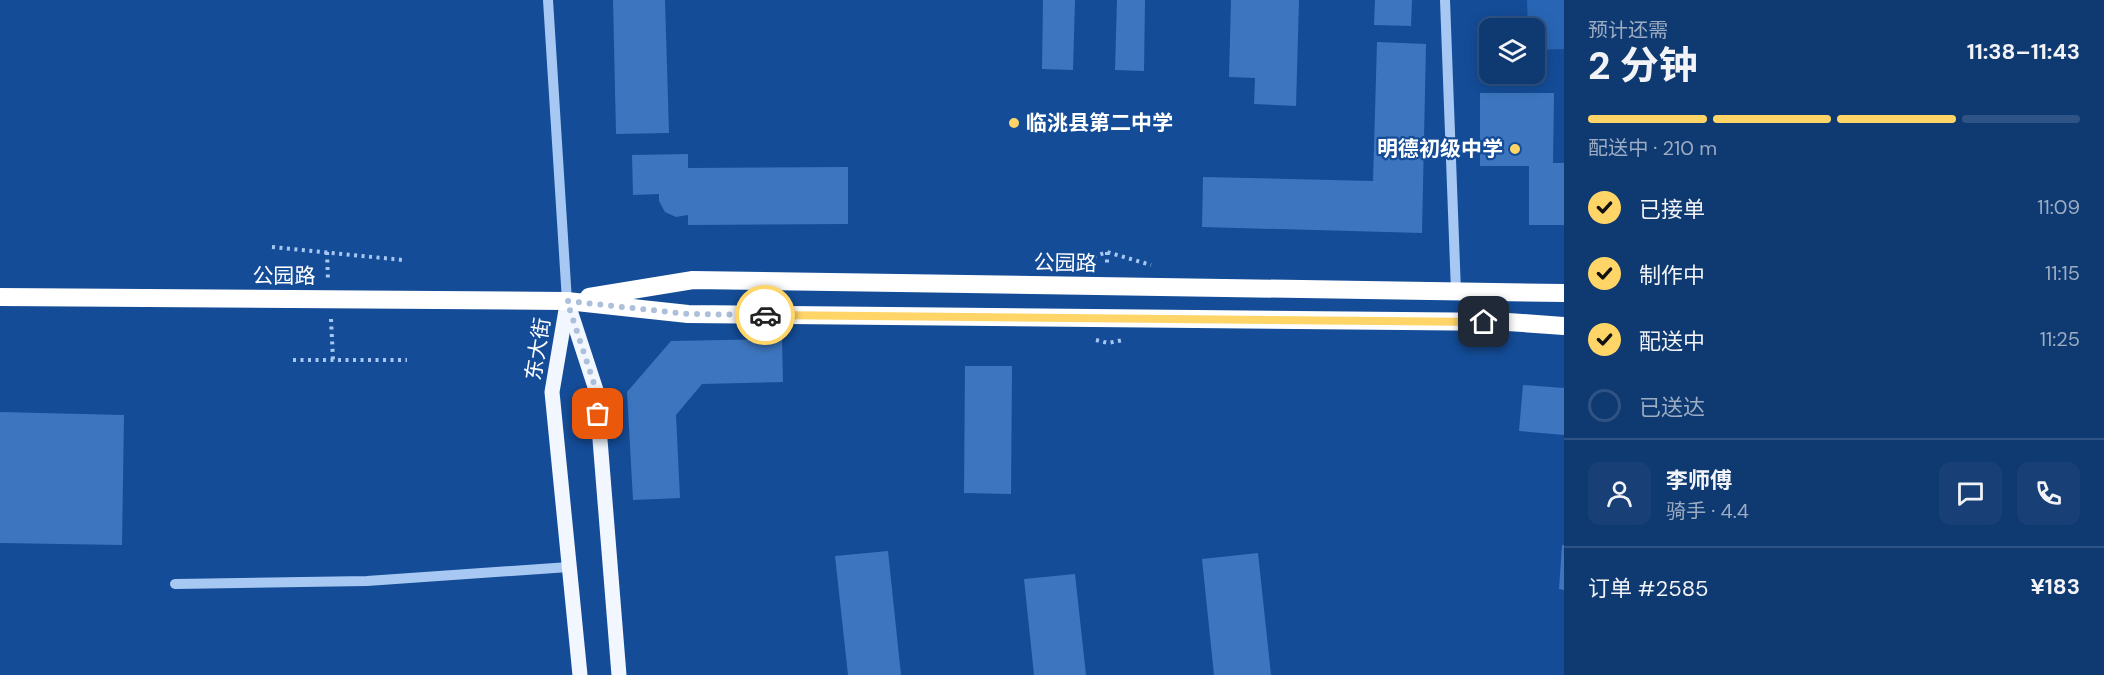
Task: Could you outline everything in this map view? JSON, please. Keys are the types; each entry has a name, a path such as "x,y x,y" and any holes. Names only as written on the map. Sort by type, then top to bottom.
{"highway":[{"name":"公园路","path":"567,301 693,280 1564,293"},
{"name":"公园路","path":"0,297 567,301 688,314 1508,322 1564,326"}],"main road":[{"name":"东大街","path":"567,301 552,392 580,675"},
{"name":"东大街","path":"567,301 596,390 619,675"}],"street":[{"path":"548,0 567,301"},
{"path":"1445,0 1456,292"},
{"path":"175,584 367,581 569,567"}],"path":[{"path":"272,247 403,260"},
{"path":"293,360 407,360"}],"shaded area":[{"path":"1527,0 1564,0 1564,49 1545,50 1545,18 1528,18"}],"building":[{"path":"613,0 665,0 669,133 616,134"},
{"path":"1043,0 1075,0 1073,70 1042,69"},
{"path":"1117,0 1145,0 1144,71 1115,70"},
{"path":"1231,0 1299,0 1296,106 1254,104 1255,78 1229,77"},
{"path":"1375,0 1412,0 1411,26 1374,25"},
{"path":"1377,42 1426,44 1422,233 1202,227 1203,177 1373,181"},
{"path":"1480,93 1554,93 1553,163 1564,163 1564,225 1529,225 1529,166 1480,166"},
{"path":"688,154 688,168 848,167 848,224 688,225 688,215 676,217 665,212 659,201 659,194 633,195 632,155"},
{"path":"782,339 783,382 702,384 676,415 680,498 633,500 627,392 671,341"},
{"path":"965,366 1012,366 1011,494 964,493"},
{"path":"1523,385 1564,388 1564,435 1519,431"},
{"path":"0,412 124,415 122,545 0,543"},
{"path":"1562,545 1564,545 1564,590 1559,589"},
{"path":"888,551 901,675 848,675 835,556"},
{"path":"1258,553 1271,675 1214,675 1202,559"},
{"path":"1075,574 1086,675 1034,675 1024,579"}],"way so far":[{"path":"598,414 596,390 567,301 688,314 765,315"}],"place":[{"name":"临洮县第二中学","path":"1014,123"},
{"name":"明德初级中学","path":"1515,149"}],"route":[{"path":"765,315 1484,322"}]}
